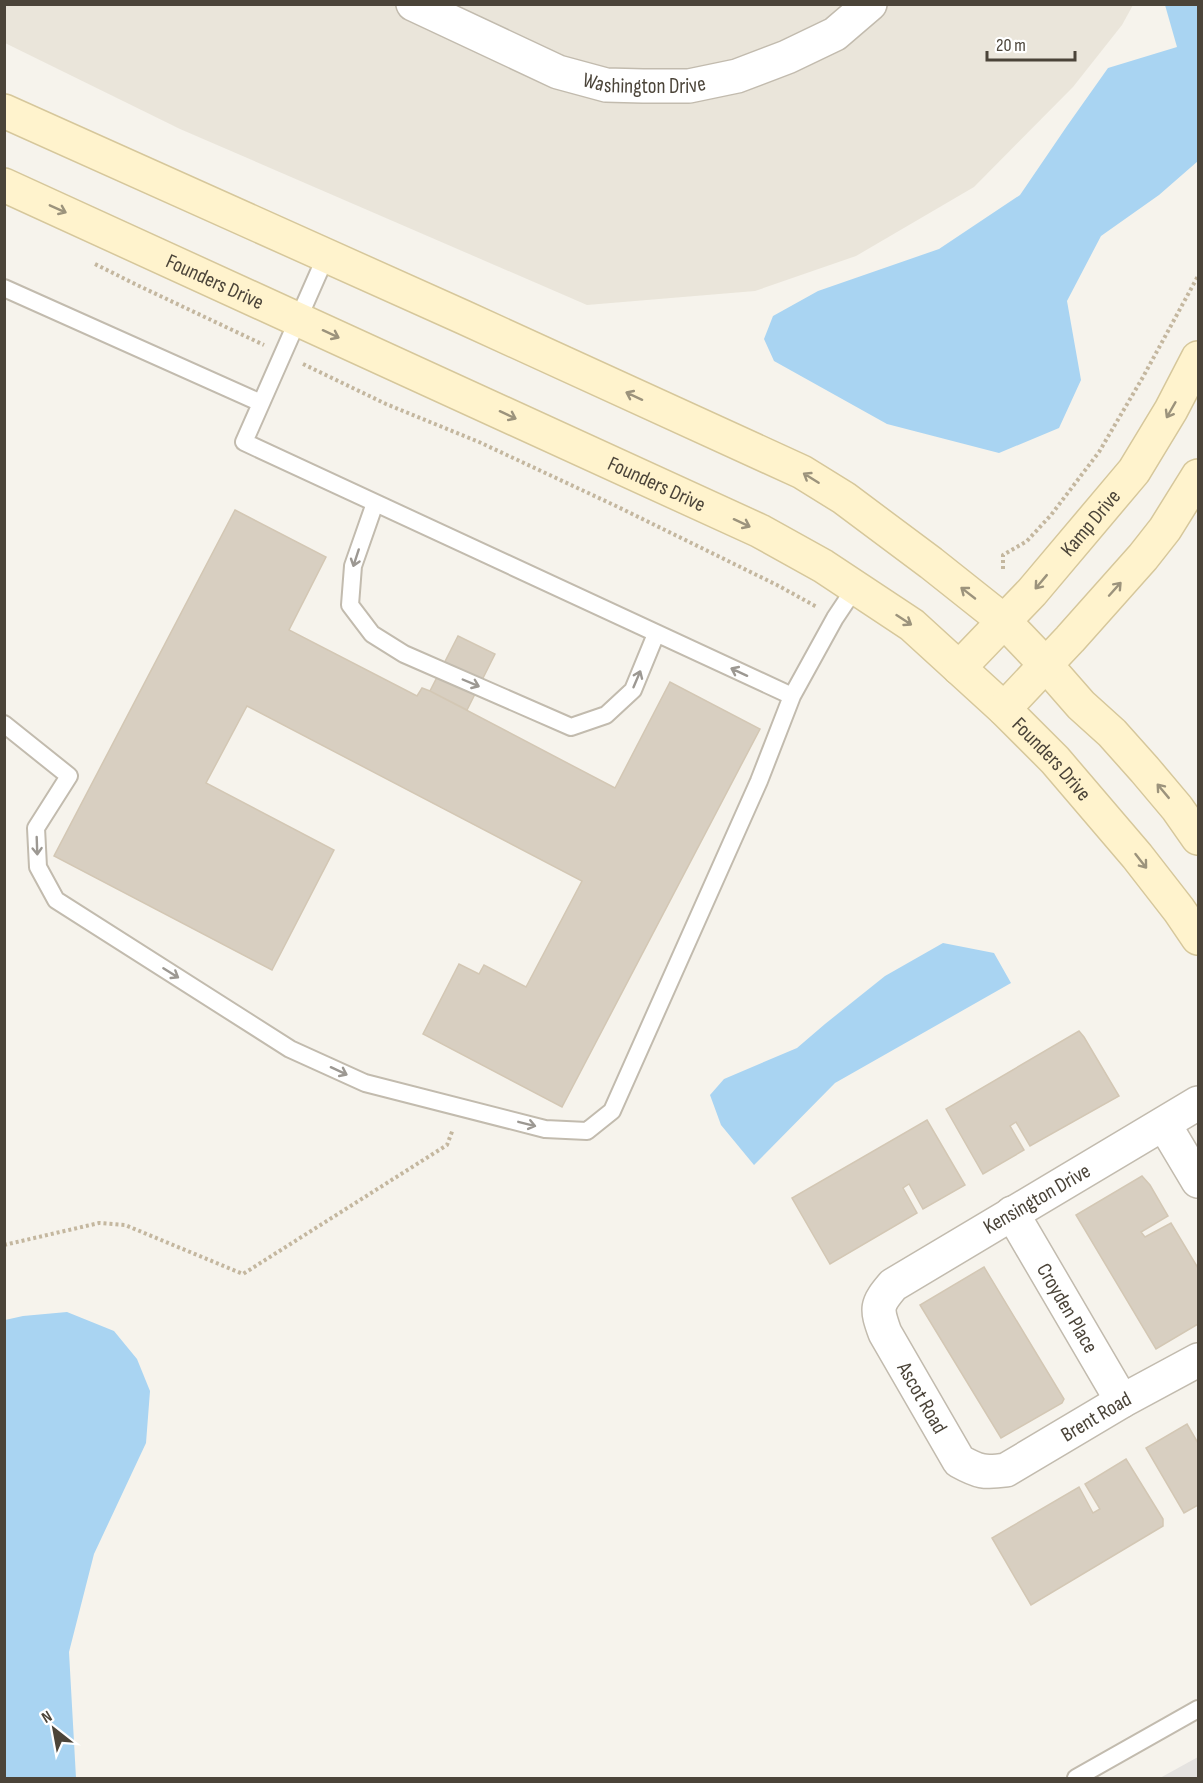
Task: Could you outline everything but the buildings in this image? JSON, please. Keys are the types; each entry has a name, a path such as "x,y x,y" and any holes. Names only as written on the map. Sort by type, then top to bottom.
{"main road":[{"path":"4,111 802,472 844,498 1004,621 1081,705 1112,733 1177,808 1198,838"},
{"name":"Founders Drive","path":"4,185 760,531 823,566 912,625 1004,709 1055,760 1122,839 1179,910 1198,938"},
{"name":"Kamp Drive","path":"958,668 1032,592 1134,471 1171,410 1198,358"},
{"path":"1004,709 1143,557 1165,529 1198,476"}],"street":[{"name":"Washington Drive","path":"413,4 558,72 606,85 644,87 689,86 737,76 787,57 834,34 870,4"},
{"name":"Kensington Drive","path":"880,1300 901,1279 1198,1103"},
{"path":"1164,1124 1198,1181"},
{"name":"Croyden Place","path":"1012,1213 1122,1401"},
{"name":"Ascot Road","path":"880,1300 879,1317 885,1333 959,1461 976,1470 991,1472"},
{"name":"Brent Road","path":"991,1472 1006,1470 1122,1401 1198,1360"}],"lane":[{"path":"326,256 244,442 792,696"},
{"path":"4,288 261,404"},
{"path":"375,503 353,566 350,605 372,634 404,654 571,727 606,716 633,690 656,634"},
{"path":"4,724 69,776 36,828 38,867 56,900 290,1048 365,1083 545,1129 587,1131 612,1110 759,781 792,696 835,618 855,588"},
{"path":"1076,1779 1198,1709"}],"path":[{"path":"94,263 386,404 479,442 616,506 777,585 835,618"},
{"path":"1003,569 1003,555 1027,541 1051,515 1099,452 1143,378 1198,276"},
{"path":"4,1245 99,1223 125,1225 243,1274 447,1144 461,1108"}],"shaded area":[{"path":"4,5 1133,5 1122,25 1073,87 974,187 856,256 755,291 587,305 180,129 5,43"},
{"path":"1198,1757 1198,1778 1160,1778"}],"water":[{"path":"1165,5 1198,5 1198,161 1159,195 1101,236 1067,301 1081,380 1059,428 999,453 887,424 774,361 764,339 773,316 818,291 939,249 1020,195 1108,68 1177,47"},
{"path":"943,943 994,953 1011,983 835,1083 754,1165 721,1125 710,1095 724,1079 797,1048 885,976"},
{"path":"67,1312 114,1331 137,1359 150,1391 146,1443 94,1554 69,1652 76,1778 5,1778 5,1320"}]}
